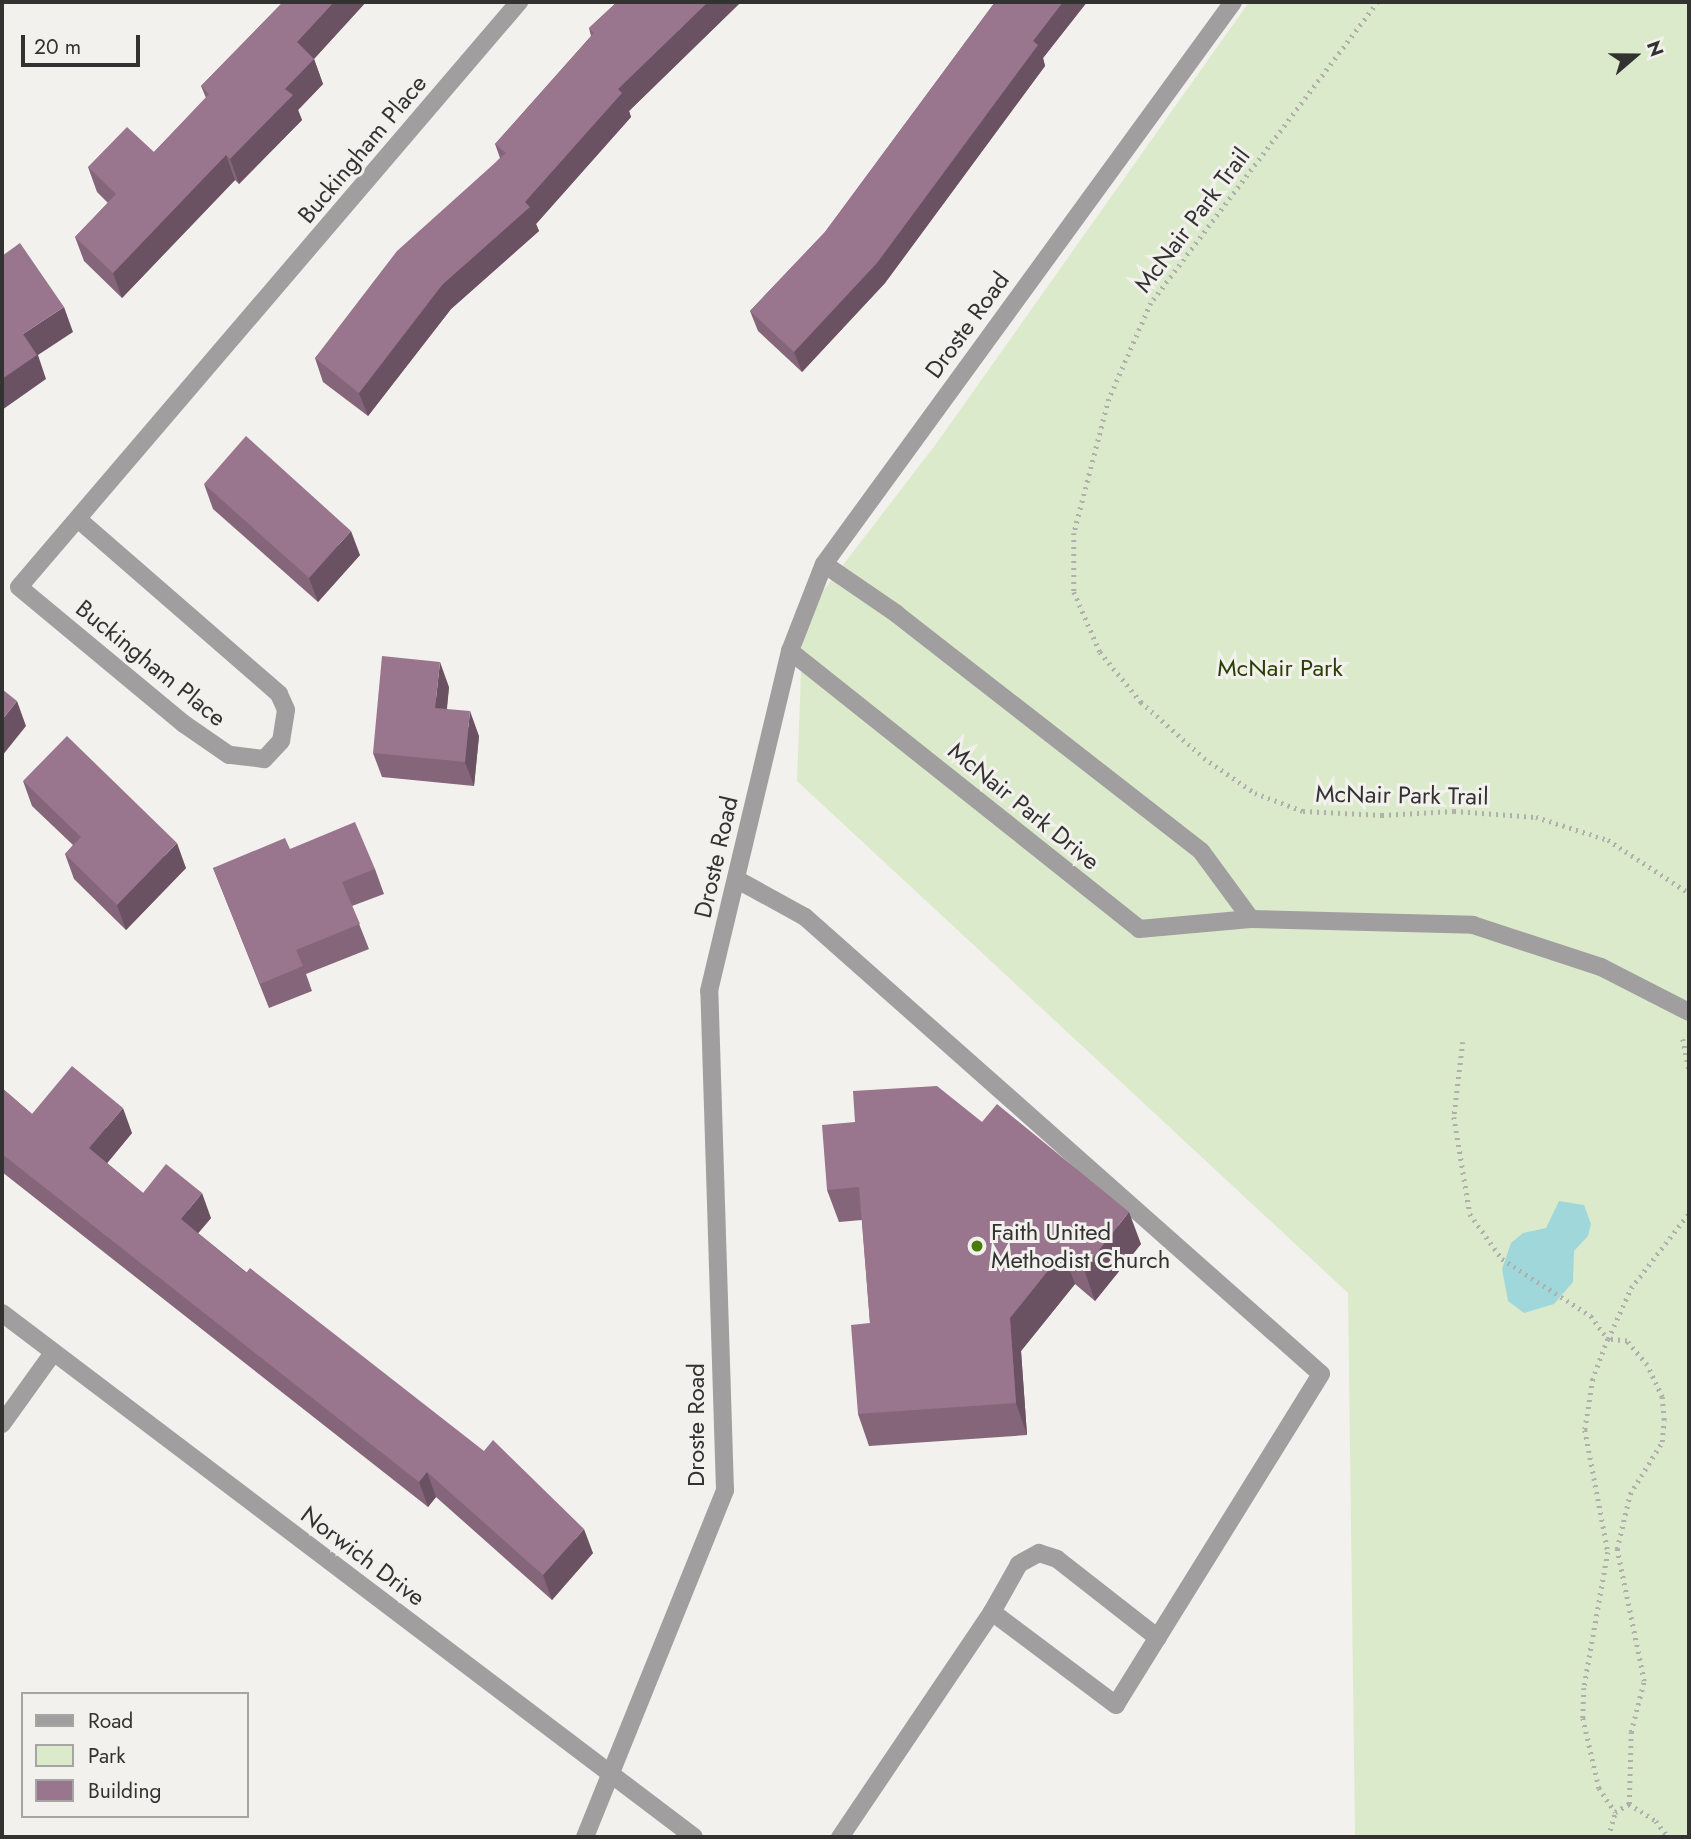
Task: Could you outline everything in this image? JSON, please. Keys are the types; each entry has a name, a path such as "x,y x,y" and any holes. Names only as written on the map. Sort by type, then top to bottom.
{"street":[{"name":"Buckingham Place","path":"79,520 279,694 286,710 281,741 264,759 229,755 184,724 19,587 519,2"},
{"name":"Droste Road","path":"585,1837 724,1490 709,991 790,651 824,564 1233,2"},
{"path":"824,564 897,614 1201,851 1251,919"},
{"name":"McNair Park Drive","path":"790,651 1139,929 1251,919 1473,925 1601,967 1689,1012"},
{"path":"736,879 805,917 1321,1374 1116,1705 992,1612"},
{"name":"Norwich Drive","path":"2,1313 694,1837"},
{"path":"2,1424 53,1353"},
{"path":"840,1837 992,1612 1019,1564 1039,1553 1058,1559 1158,1638"}],"path":[{"name":"McNair Park Trail","path":"1378,2 1151,303 1105,412 1073,533 1074,592 1100,652 1141,702 1204,758 1255,793 1303,811 1382,815 1454,811 1536,817 1608,840 1689,893"},
{"path":"1463,1042 1454,1117 1470,1214 1502,1259 1591,1315 1608,1339 1627,1341 1647,1365 1662,1397 1662,1442 1630,1494 1617,1549 1643,1681 1631,1732 1629,1804"},
{"path":"1615,1812 1599,1788 1583,1718 1584,1688 1608,1552 1585,1430 1593,1379 1630,1288 1689,1213"},
{"path":"1608,1552 1617,1549"},
{"path":"1608,1837 1615,1812 1629,1804"},
{"path":"1629,1804 1656,1821 1668,1837"}],"green space":[{"name":"McNair Park","path":"1249,2 1689,2 1689,1837 1355,1837 1348,1293 797,781 803,617 936,444"}],"water":[{"path":"1559,1201 1584,1205 1591,1224 1588,1236 1574,1251 1573,1282 1554,1304 1524,1313 1508,1301 1502,1269 1511,1243 1523,1233 1546,1228"}],"building":[{"path":"283,2 334,2 297,42 314,59 285,89 293,95 230,159 226,155 113,273 75,237 116,194 88,167 127,127 154,152 209,94 201,86"},
{"path":"617,2 708,2 618,89 622,93 525,202 530,207 442,285 359,393 315,358 397,251 506,153 495,144 594,33 589,28"},
{"path":"995,2 1063,2 1033,41 1038,45 877,263 794,352 750,311 825,232"},
{"path":"20,243 64,307 23,334 37,355 2,379 2,256"},
{"path":"246,436 351,531 309,578 204,484"},
{"path":"382,656 440,662 435,708 470,711 465,762 373,753"},
{"path":"2,689 17,701 2,720"},
{"path":"67,736 177,843 117,905 65,854 81,837 23,781"},
{"path":"355,822 375,869 342,882 360,924 296,950 303,966 260,984 213,868 285,838 290,849"},
{"path":"72,1066 123,1108 89,1148 143,1193 166,1164 202,1193 181,1219 246,1273 250,1268 484,1451 493,1440 584,1529 543,1575 427,1472 419,1482 2,1154 2,1088 32,1114"},
{"path":"937,1086 982,1122 997,1104 1129,1212 1084,1269 1063,1252 1010,1318 1016,1403 858,1414 851,1325 870,1323 859,1187 827,1190 822,1125 855,1122 853,1091"}],"place":[{"name":"Faith United Methodist Church","path":"977,1246"}]}
